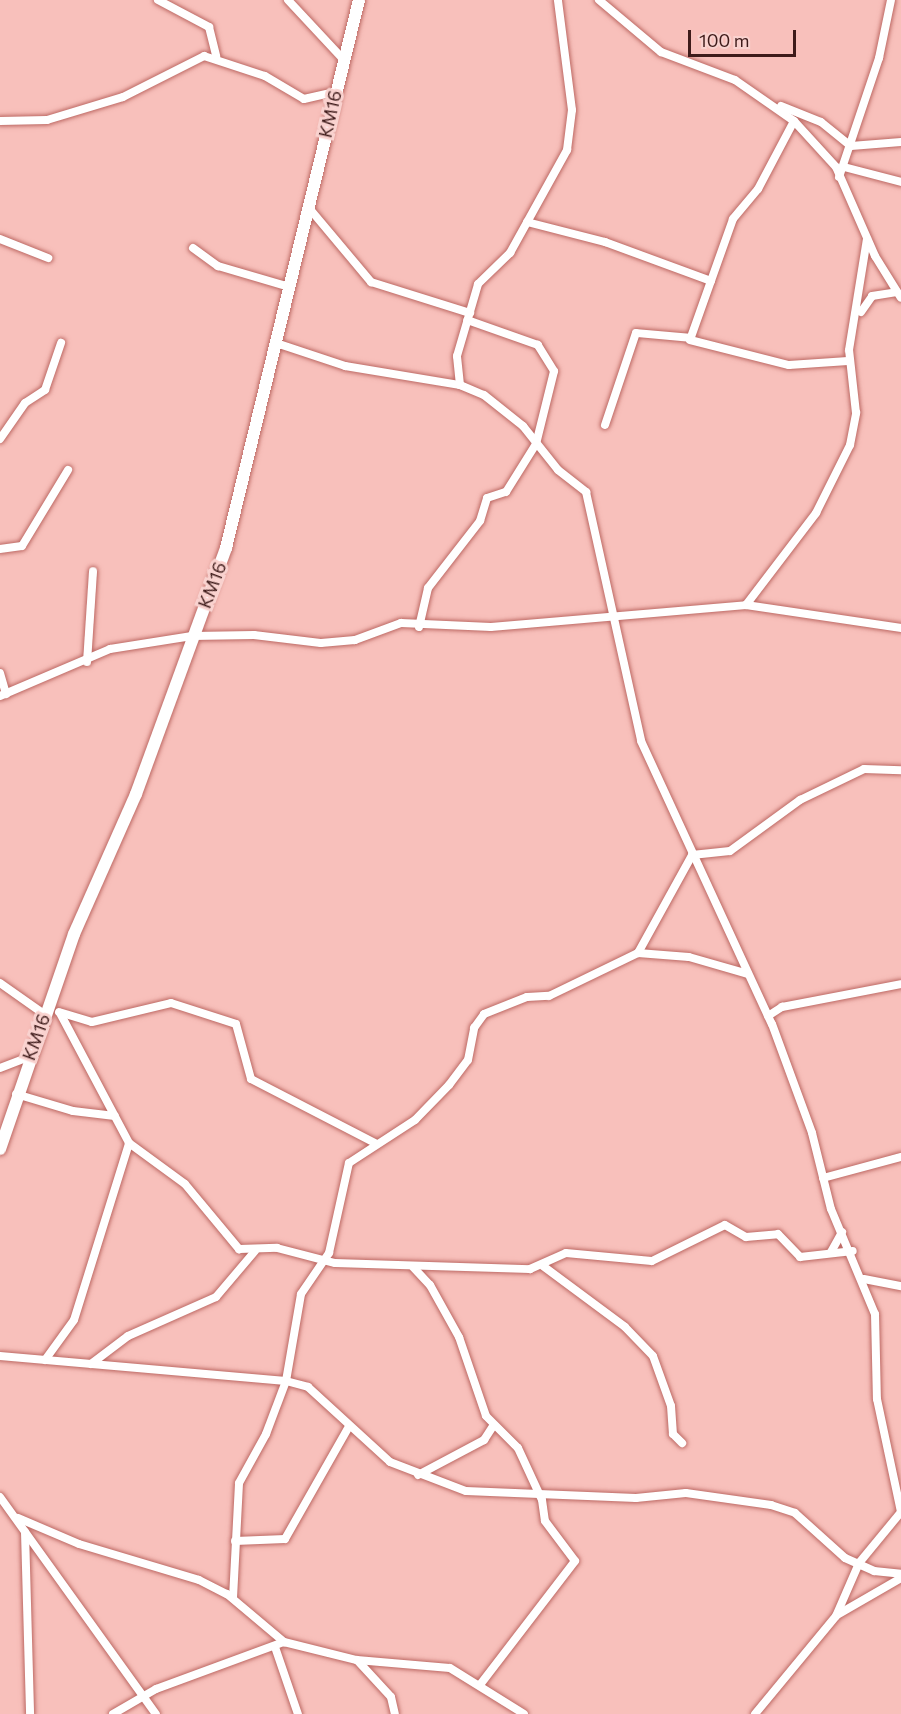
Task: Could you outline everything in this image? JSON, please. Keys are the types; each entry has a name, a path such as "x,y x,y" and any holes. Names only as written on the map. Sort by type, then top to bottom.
{"street":[{"path":"158,0 209,27 216,56"},
{"path":"288,0 343,59"},
{"name":"KM16","path":"0,1149 16,1094 46,1010 136,794 226,548 359,0"},
{"path":"460,385 457,356 478,284 503,262 561,163 570,132 558,0"},
{"path":"599,0 661,52 735,80 778,105 821,122 851,146 901,142"},
{"path":"839,177 851,146 891,0"},
{"path":"0,121 56,118 123,97 194,58 216,56 304,99 335,92"},
{"path":"778,105 794,121 839,177 867,238 899,295 872,296 858,318"},
{"path":"691,338 733,219 758,189 794,121"},
{"path":"844,167 901,183"},
{"path":"309,208 371,282 469,317 538,345 553,362 536,444 506,492 487,498 480,521 428,588 418,627"},
{"path":"527,222 604,242 711,281"},
{"path":"746,605 816,513 850,445 856,413 848,361 858,318 867,238"},
{"path":"0,239 48,258"},
{"path":"193,248 218,266 290,287"},
{"path":"605,425 636,333 691,338 696,344 789,365 848,361"},
{"path":"0,439 25,403 45,390 61,343"},
{"path":"276,343 355,369 460,385 489,398 586,492 600,568 617,618 641,741 768,1016 806,1112 823,1178 842,1232 853,1251 864,1279 880,1344 879,1412 901,1512 859,1563 836,1616 755,1714"},
{"path":"0,549 22,546 68,470"},
{"path":"87,662 93,571"},
{"path":"0,673 3,695 87,662 110,649 192,636 254,635 321,643 355,640 393,624 418,627 617,618 746,605 901,628"},
{"path":"638,953 695,859 730,851 800,800 853,774 872,768 901,770"},
{"path":"233,1598 231,1581 241,1476 266,1434 286,1381 301,1294 324,1261 344,1169 375,1143 415,1120 449,1085 468,1060 474,1028 484,1014 527,997 549,996 638,953 689,957 747,974"},
{"path":"0,983 46,1010 92,1022 171,1003 236,1024 252,1079 375,1143"},
{"path":"768,1016 782,1007 901,984"},
{"path":"60,1013 129,1143 193,1191 234,1246 255,1251 278,1248 324,1261 412,1267 543,1266 566,1253 652,1260 674,1254 719,1225 746,1237 778,1234 800,1257 853,1251"},
{"path":"0,1068 29,1057"},
{"path":"16,1094 73,1112 115,1116"},
{"path":"45,1360 74,1320 129,1143"},
{"path":"823,1178 901,1157"},
{"path":"831,1252 842,1232"},
{"path":"91,1364 128,1336 216,1297 255,1251"},
{"path":"543,1266 625,1327 653,1356 671,1406 673,1434 682,1443"},
{"path":"412,1267 430,1285 459,1337 479,1403 494,1426 518,1448 538,1494 545,1521 575,1563 480,1685"},
{"path":"864,1279 901,1286"},
{"path":"0,1356 286,1381 308,1388 348,1428 390,1462 418,1475 481,1494 697,1494 771,1505 795,1513 830,1548 859,1563 901,1576"},
{"path":"418,1475 484,1440 494,1426"},
{"path":"235,1542 285,1539 348,1428"},
{"path":"0,1497 18,1518 143,1700 156,1714"},
{"path":"18,1518 218,1589 233,1598 284,1642 357,1660 434,1664 480,1685 524,1714"},
{"path":"25,1531 30,1714"},
{"path":"836,1616 901,1576"},
{"path":"218,1589 231,1581"},
{"path":"113,1714 143,1700 156,1689 284,1642"},
{"path":"274,1647 298,1714"},
{"path":"357,1660 391,1697 395,1714"}]}
